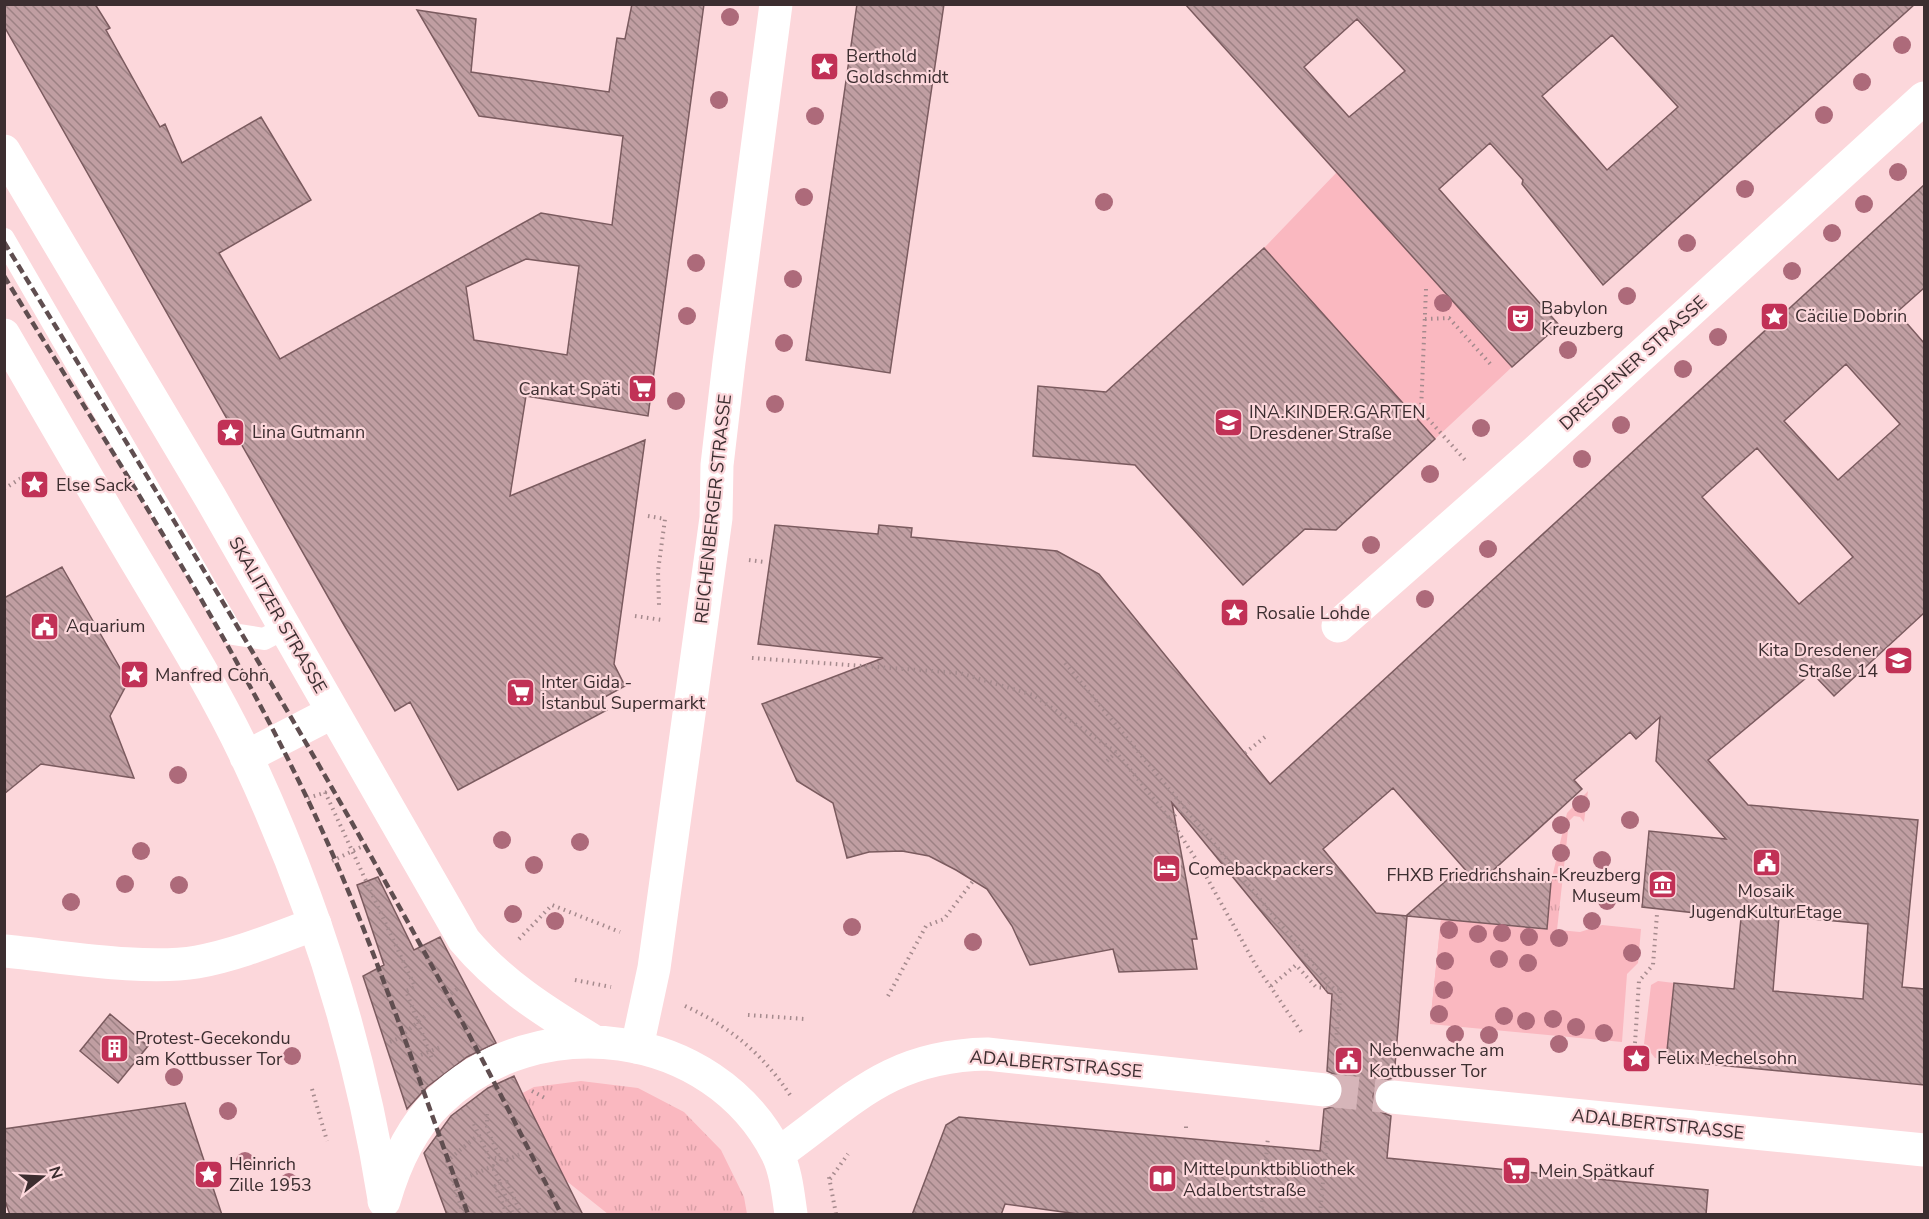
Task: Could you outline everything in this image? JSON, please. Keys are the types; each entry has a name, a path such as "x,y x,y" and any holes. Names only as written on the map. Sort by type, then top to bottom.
{"street":[{"name":"REICHENBERGER STRASSE","path":"637,1047 656,948 716,518 717,465 743,243 776,4"},
{"name":"DRESDENER STRASSE","path":"1338,626 1492,491 1924,98"},
{"name":"SKALITZER STRASSE","path":"4,151 285,628 464,939 485,966 532,1004 592,1040"},
{"path":"4,334 199,669 246,757 301,885 356,1053 383,1207"},
{"path":"246,757 333,712"},
{"path":"4,951 144,964 196,962 242,950 315,924"},
{"path":"383,1207 409,1139 438,1101 476,1071 519,1051 548,1044 592,1040 637,1047 698,1071 733,1095 758,1121 778,1154 788,1190 791,1215"},
{"name":"ADALBERTSTRASSE","path":"778,1154 878,1082 919,1063 956,1055 987,1054 1329,1090"},
{"name":"ADALBERTSTRASSE","path":"1392,1097 1924,1149"}],"lane":[{"path":"4,239 233,634 264,639 285,628"}],"path":[{"path":"1426,289 1421,411 1492,491"},
{"path":"1425,318 1449,318 1493,367"},
{"path":"4,489 33,471"},
{"path":"648,516 665,519 658,571 659,605"},
{"path":"634,616 665,621"},
{"path":"752,658 960,673 1033,695 1116,752 1170,819 1302,1033"},
{"path":"1065,663 1334,989"},
{"path":"1245,753 1265,737"},
{"path":"1107,761 1116,752"},
{"path":"305,800 333,788"},
{"path":"326,792 415,987 406,991 433,1061"},
{"path":"1170,819 1189,802"},
{"path":"301,885 320,867 399,827"},
{"path":"888,996 926,927 944,919 973,881"},
{"path":"356,1053 399,1038 530,930 552,905 656,948"},
{"path":"1635,1043 1639,981 1653,965 1658,914"},
{"path":"1271,986 1296,965 1316,987 1341,989 1329,1090 1320,1215"},
{"path":"569,977 616,988"},
{"path":"695,1011 732,1032 762,1058"},
{"path":"748,1016 805,1019"},
{"path":"312,1089 327,1141"},
{"path":"469,1113 489,1157 511,1161"},
{"path":"487,1129 501,1160 494,1170 501,1184"},
{"path":"463,1215 447,1161 478,1135"},
{"path":"1261,1215 1268,1137"},
{"path":"829,1180 839,1164 856,1148"},
{"path":"465,1178 520,1154"},
{"path":"492,1166 513,1215"},
{"path":"507,1215 495,1186 507,1182 521,1215"}],"green space":[{"path":"1337,172 1512,367 1435,439 1264,248"},
{"path":"1588,791 1584,822 1580,817 1574,816 1569,821 1557,930 1572,932 1430,1024 1441,919 1546,929 1551,882 1567,813"},
{"path":"1441,919 1580,932 1602,925 1641,929 1638,963 1627,974 1622,1042 1430,1024"},
{"path":"1658,981 1674,983 1666,1060 1655,1058 1644,1044 1651,985"},
{"path":"581,1081 638,1088 684,1112 721,1150 744,1197 747,1214 608,1214 554,1171 515,1097 534,1087"}],"building":[{"path":"4,4 95,4 110,28 106,30 160,127 165,124 182,163 261,117 311,200 219,253 280,359 541,213 612,225 623,136 479,116 417,10 476,19 471,72 609,92 617,38 625,39 632,4 704,4 648,416 526,396 510,496 645,440 614,664 625,686 601,699 607,710 458,790 410,702 395,711 4,26","holes":["526,259 579,266 567,355 474,340 466,287"]},
{"path":"857,4 944,4 890,373 806,360"},
{"path":"1185,4 1915,4 1603,285 1522,184 1523,180 1490,143 1439,189 1559,325 1512,367","holes":["1357,19 1405,71 1349,117 1304,67","1612,35 1678,107 1607,170 1542,96"]},
{"path":"1924,185 1924,288 1897,312 1924,343 1924,613 1834,696 1812,673 1708,760 1748,805 1918,820 1902,987 1924,989 1924,1085 1666,1060 1674,983 1734,989 1741,918 1642,907 1649,831 1726,839 1656,761 1660,717 1636,739 1630,732 1574,780 1582,789 1487,876 1551,882 1547,929 1407,916 1394,1078 1385,1080 1377,1086 1373,1096 1375,1105 1381,1112 1391,1116 1387,1158 1708,1190 1706,1215 1085,1215 1005,1204 1001,1215 912,1215 946,1125 959,1117 1320,1151 1324,1109 1333,1107 1340,1101 1344,1091 1342,1082 1336,1075 1327,1071 1332,994 1328,993 1172,803 1197,939 1192,939 1197,969 1119,972 1113,949 1030,965 1012,926 987,889 956,870 929,856 902,851 869,852 847,858 833,803 797,781 762,704 883,658 758,644 775,525 878,534 879,525 912,528 911,537 1057,551 1099,574 1270,784","holes":["1846,364 1900,424 1838,480 1784,421","1757,448 1853,557 1799,604 1702,497","1393,788 1470,875 1455,873 1406,916 1376,913 1323,849","1779,916 1868,924 1863,999 1773,991"]},
{"name":"INA.KINDER.GARTEN Dresdener Straße","path":"1264,248 1435,439 1336,530 1305,529 1243,585 1135,465 1033,456 1038,386 1106,392"},
{"path":"62,567 128,682 110,716 134,778 41,764 4,794 4,598"},
{"path":"378,877 414,950 440,937 496,1043 467,1057 427,1087 407,1109 363,976 384,965 357,885"},
{"name":"Protest-Gecekondu am Kottbusser Tor","path":"110,1014 148,1046 118,1083 80,1051"},
{"path":"514,1076 583,1215 447,1215 424,1153 451,1116 488,1088"},
{"path":"185,1103 222,1215 10,1215 4,1198 4,1129"}],"tunnel":[{"path":"1325,1090 1392,1097"}],"railway":[{"path":"4,242 222,601 364,843 498,1089 561,1214"},
{"path":"4,276 162,533 273,729 329,847 372,951 468,1214"}],"place":[{"name":"Berthold Goldschmidt","path":"825,66"},
{"name":"Cäcilie Dobrin","path":"1774,316"},
{"name":"Babylon Kreuzberg","path":"1520,318"},
{"name":"Cankat Späti","path":"642,389"},
{"name":"INA.KINDER.GARTEN Dresdener Straße","path":"1228,422"},
{"name":"Lina Gutmann","path":"231,432"},
{"name":"Else Sack","path":"35,485"},
{"name":"Rosalie Lohde","path":"1235,613"},
{"name":"Aquarium","path":"45,626"},
{"name":"Kita Dresdener Straße 14","path":"1899,660"},
{"name":"Manfred Cohn","path":"134,675"},
{"name":"Inter Gida - İstanbul Supermarkt","path":"520,692"},
{"name":"Mosaik JugendKulturEtage","path":"1766,862"},
{"name":"Comebackpackers","path":"1167,869"},
{"name":"FHXB Friedrichshain-Kreuzberg Museum","path":"1662,885"},
{"name":"Protest-Gecekondu am Kottbusser Tor","path":"114,1048"},
{"name":"Felix Mechelsohn","path":"1636,1058"},
{"name":"Nebenwache am Kottbusser Tor","path":"1348,1060"},
{"name":"Mein Spätkauf","path":"1517,1171"},
{"name":"Heinrich Zille 1953","path":"208,1174"},
{"name":"Mittelpunktbibliothek Adalbertstraße","path":"1162,1179"}]}
